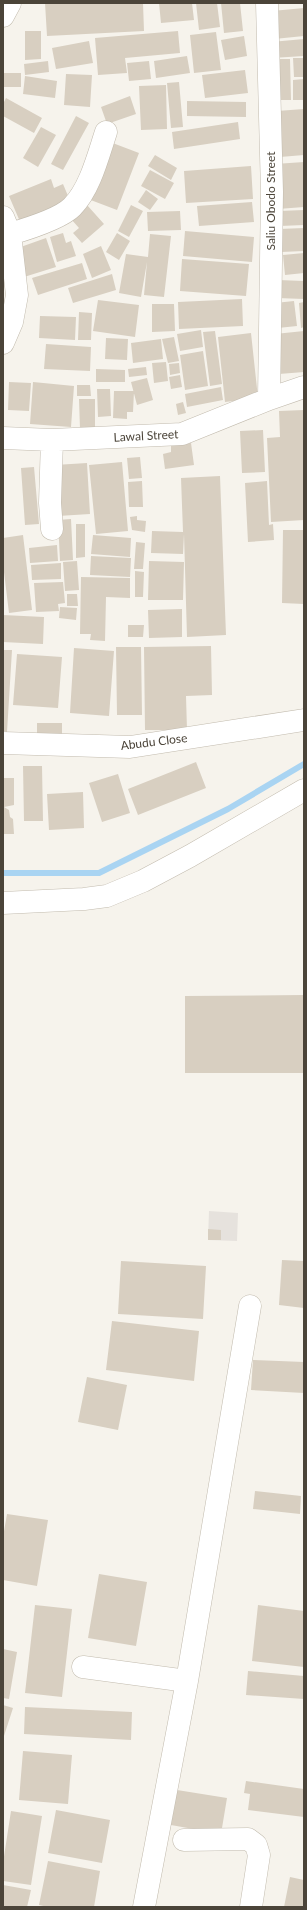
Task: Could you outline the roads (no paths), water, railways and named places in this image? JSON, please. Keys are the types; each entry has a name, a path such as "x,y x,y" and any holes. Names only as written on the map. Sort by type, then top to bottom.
{"street":[{"path":"3,16 10,3"},
{"name":"Saliu Obodo Street","path":"267,3 272,192 269,399"},
{"path":"3,343 12,322 17,295 7,226 43,224 71,208 90,181 106,132"},
{"name":"Lawal Street","path":"3,438 52,440 182,434 269,399 304,387"},
{"path":"52,440 50,503 52,529"},
{"name":"Abudu Close","path":"3,743 130,747 304,720"},
{"path":"3,903 84,899 107,896 143,881 304,790"},
{"path":"144,1907 187,1680 250,1306"},
{"path":"83,1667 187,1680"},
{"path":"184,1840 248,1839 256,1845 259,1855 251,1907"}],"waterway":[{"path":"3,873 99,873 228,809 304,764"}]}
